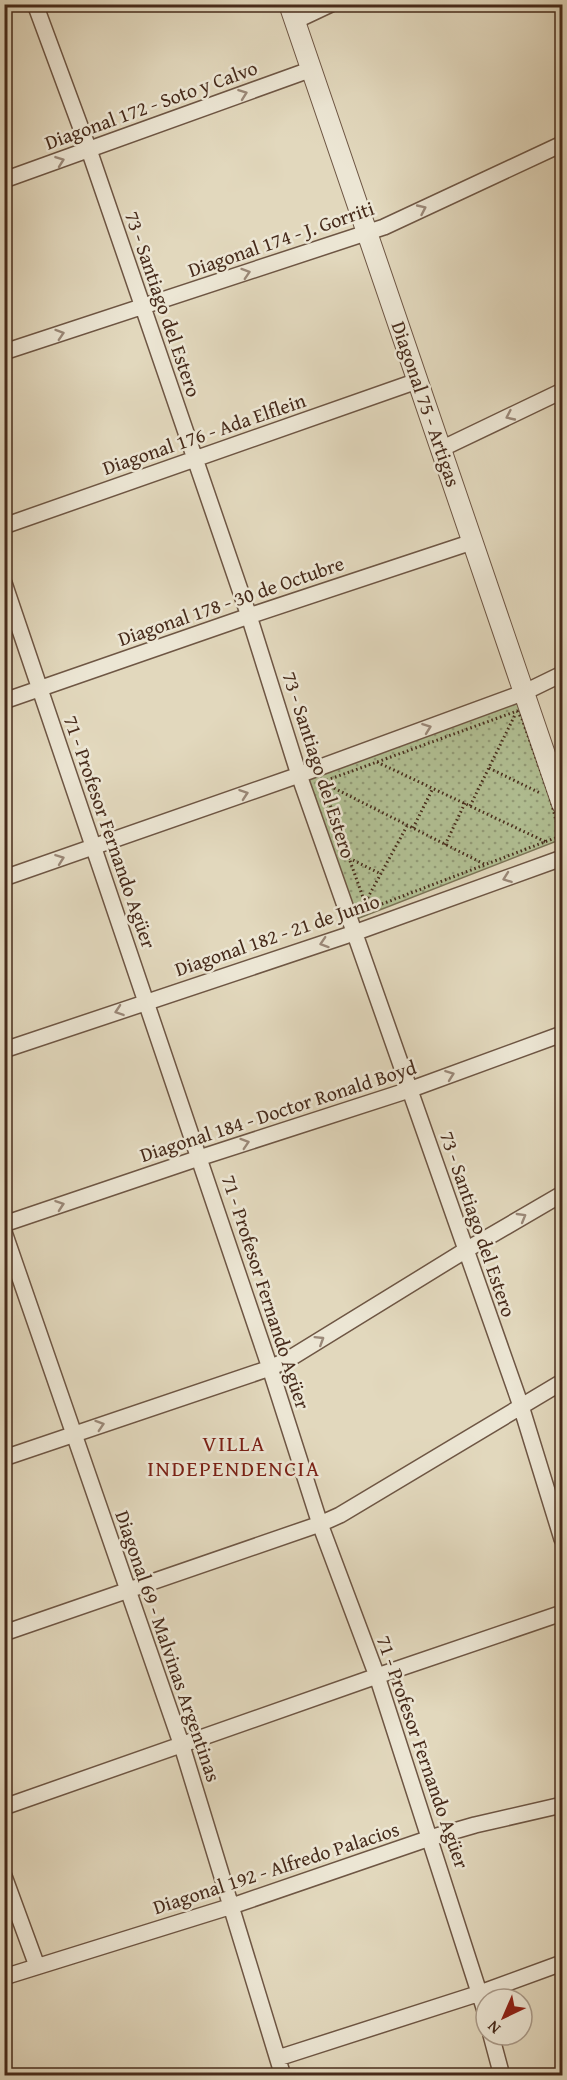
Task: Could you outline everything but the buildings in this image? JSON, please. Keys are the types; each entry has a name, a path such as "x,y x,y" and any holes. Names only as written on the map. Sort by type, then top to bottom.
{"street":[{"name":"73 - Santiago del Estero","path":"35,4 89,150 249,616 299,775 520,1406 562,1539"},
{"path":"292,13 331,4"},
{"name":"Diagonal 75 - Artigas","path":"292,13 525,692 556,800"},
{"name":"Diagonal 172 - Soto y Calvo","path":"4,180 312,69"},
{"name":"Diagonal 174 - J. Gorriti","path":"4,352 384,227 562,144"},
{"name":"Diagonal 176 - Ada Elflein","path":"4,526 417,381"},
{"path":"441,448 562,391"},
{"name":"Diagonal 178 - 30 de Octubre","path":"4,701 472,542"},
{"name":"71 - Profesor Fernando Agüer","path":"4,583 270,1368 320,1524 377,1676 478,1987"},
{"path":"4,879 525,692 562,674"},
{"name":"Diagonal 182 - 21 de Junio","path":"4,1050 354,933 562,858"},
{"name":"Diagonal 184 - Doctor Ronald Boyd","path":"4,1224 409,1090 562,1034"},
{"path":"4,1458 270,1368 289,1359 562,1194"},
{"name":"Diagonal 69 - Malvinas Argentinas","path":"4,1232 182,1746 283,2076"},
{"path":"4,1633 320,1524 340,1515 562,1382"},
{"path":"4,1807 562,1613"},
{"name":"Diagonal 192 - Alfredo Palacios","path":"4,1977 232,1906 430,1838 562,1805"},
{"path":"4,1876 37,1966"},
{"path":"496,1987 562,1963"},
{"path":"278,2058 474,1995"},
{"path":"494,2047 502,2076"}],"path":[{"path":"322,782 365,903 374,907 555,838 559,832 556,800 517,711"},
{"path":"322,782 517,711"},
{"path":"470,806 517,711"},
{"path":"377,762 546,842"},
{"path":"489,768 556,800"},
{"path":"322,782 486,865"},
{"path":"412,828 433,788"},
{"path":"445,845 465,803"},
{"path":"359,914 407,826"},
{"path":"337,852 381,874"}],"green space":[{"path":"522,699 562,814 562,839 354,920 305,778"}],"district":[{"name":"VILLA INDEPENDENCIA","path":"234,1456"}]}
